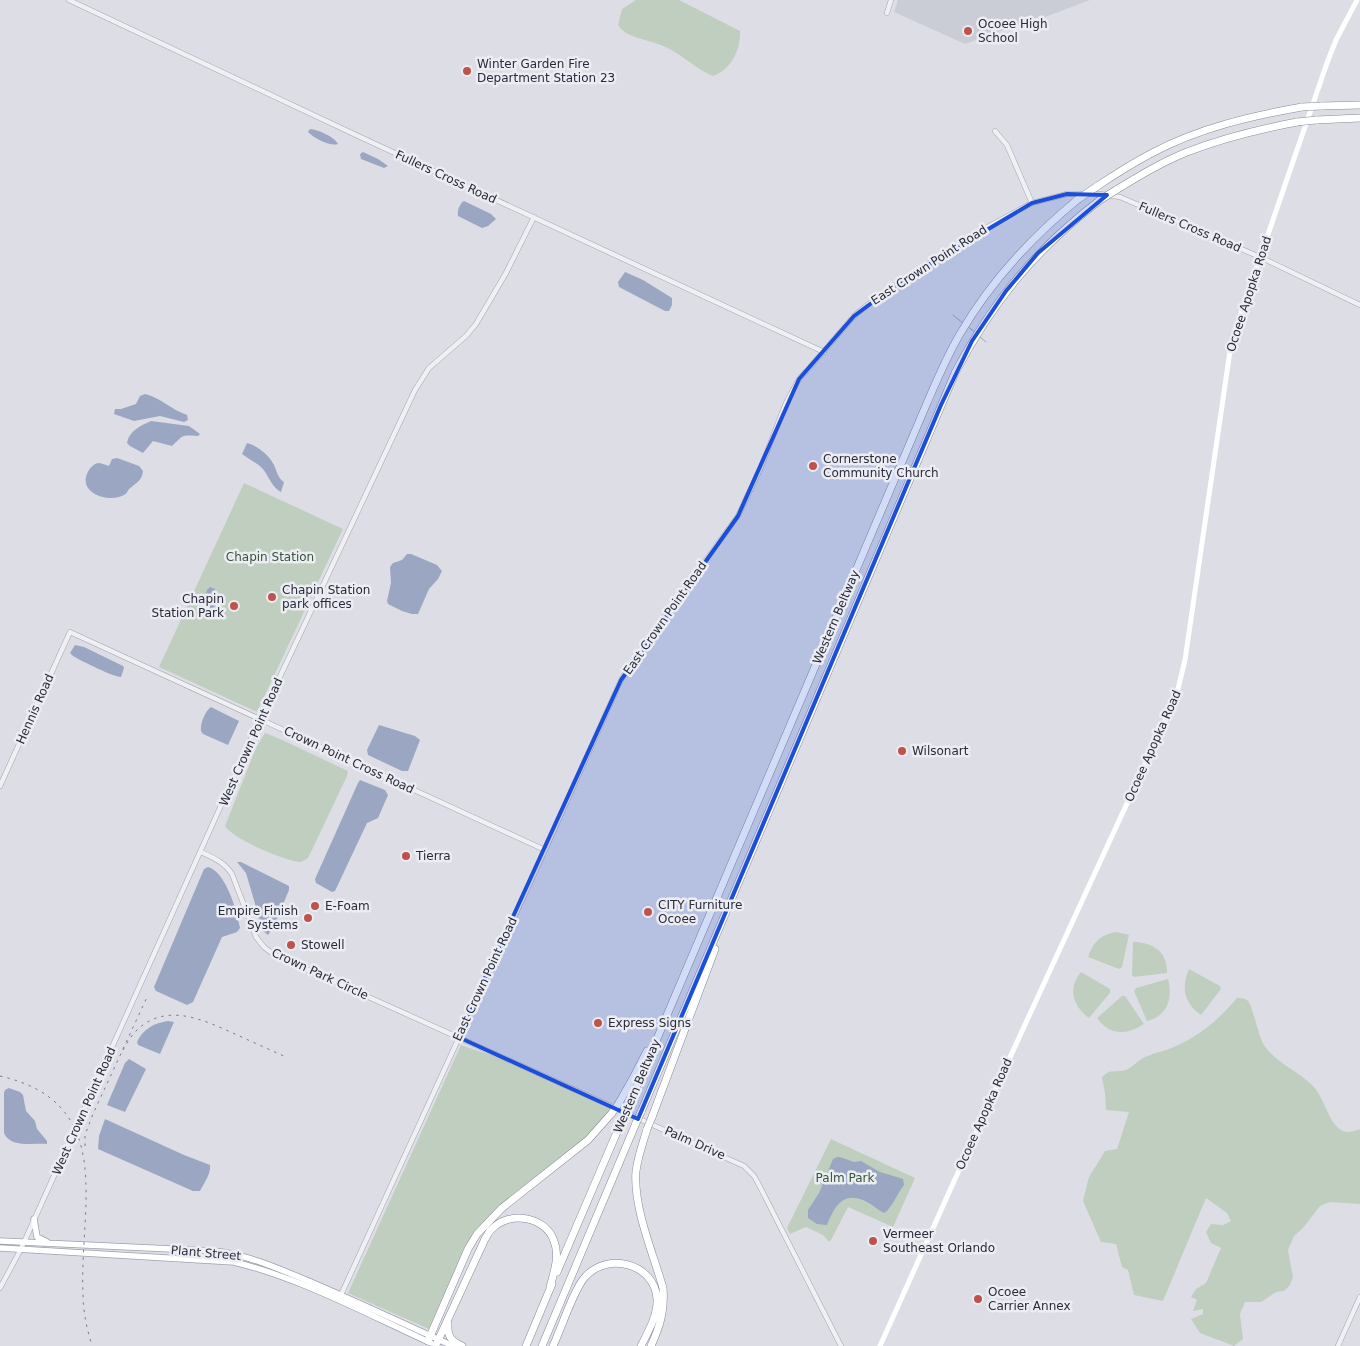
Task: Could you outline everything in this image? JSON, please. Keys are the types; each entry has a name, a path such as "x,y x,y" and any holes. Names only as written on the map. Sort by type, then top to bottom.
{"highway":[{"name":"Western Beltway","path":"526,1346 927,403 961,333 972,315 1020,252 1043,229 1096,186 1153,152 1225,124 1260,115 1302,107 1360,105"},
{"name":"Western Beltway","path":"542,1346 941,405 982,324 1006,291 1038,253 1100,197 1116,190 1154,167 1186,153 1251,131 1297,122 1360,118"},
{"path":"651,1346 661,1324 664,1301 663,1288 639,1207 636,1188 639,1156 647,1129 752,851"},
{"path":"429,1339 468,1249 477,1234 502,1208 588,1140 612,1113 632,1080 680,986"},
{"path":"438,1343 449,1316 492,1229 501,1222 525,1218 536,1221 548,1229 554,1240 556,1251 556,1265 550,1287"},
{"path":"553,1346 584,1277 600,1265 617,1263 634,1266 652,1280 655,1290 656,1310 641,1346"},
{"path":"449,1316 447,1326 449,1336 454,1342 462,1346"}],"main road":[{"name":"Ocoee Apopka Road","path":"880,1346 1020,1035 1176,697 1184,660 1234,333 1327,63 1336,40 1357,0"},
{"path":"34,1219 37,1236 42,1240 57,1244"},
{"name":"Plant Street","path":"0,1241 23,1246 234,1262 275,1274 340,1298"},
{"name":"Plant Street","path":"0,1248 57,1244 215,1251 252,1258 438,1343 453,1346"},
{"path":"116,1254 123,1252 125,1247"},
{"path":"131,1255 142,1248"}],"street":[{"name":"Fullers Cross Road","path":"69,0 824,352"},
{"path":"887,14 891,0"},
{"path":"995,131 1007,145 1032,203"},
{"name":"East Crown Point Road","path":"340,1298 628,668 738,516 792,390 799,378 854,316 881,294 982,230 1032,203 1067,194 1100,197"},
{"name":"Fullers Cross Road","path":"1100,197 1120,197 1260,257 1360,306"},
{"name":"West Crown Point Road","path":"0,1288 23,1246 260,719 421,379 429,368 476,324 506,273 534,217"},
{"name":"Crown Point Cross Road","path":"70,632 545,850"},
{"name":"Hennis Road","path":"0,786 70,632"},
{"name":"Crown Park Circle","path":"201,852 227,866 232,874 256,937 268,950 301,967 458,1037"},
{"name":"Palm Drive","path":"458,1037 744,1166 754,1176 762,1190 841,1346"},
{"path":"1338,1346 1360,1297"}],"highlighted area":[{"path":"1067,194 1107,195 1038,253 1006,291 972,341 941,405 638,1119 458,1037 621,680 738,516 799,379 854,316 901,281 1032,203"}],"shaded area":[{"name":"Ocoee High School","path":"898,0 1090,0 965,44 894,12"}],"green space":[{"path":"636,0 679,0 740,31 739,45 734,58 725,69 713,76 670,49 627,33 618,25 622,9"},
{"name":"Chapin Station","path":"244,483 343,529 257,712 159,667"},
{"path":"265,733 348,771 308,858 301,862 260,849 237,837 225,826 256,748"},
{"path":"1117,932 1129,935 1122,967 1119,969 1088,957 1092,947 1098,940 1106,935"},
{"path":"1133,942 1147,944 1158,950 1165,959 1167,973 1134,977 1132,975"},
{"path":"1189,969 1220,986 1221,989 1201,1015 1191,1005 1186,995 1185,983"},
{"path":"1081,972 1110,989 1110,993 1089,1018 1079,1008 1074,997 1074,985"},
{"path":"1168,979 1170,993 1164,1011 1154,1019 1147,1021 1134,991 1136,988"},
{"path":"1122,996 1125,996 1144,1024 1125,1032 1113,1031 1102,1024 1097,1018"},
{"path":"1237,998 1248,1001 1264,1045 1280,1061 1312,1085 1337,1126 1346,1132 1360,1129 1360,1204 1330,1202 1320,1206 1303,1228 1294,1236 1288,1250 1293,1277 1290,1285 1284,1291 1276,1292 1261,1302 1245,1302 1240,1314 1243,1339 1234,1346 1200,1333 1191,1319 1203,1314 1203,1309 1193,1311 1197,1300 1191,1297 1196,1289 1206,1283 1221,1248 1211,1243 1206,1232 1211,1224 1223,1225 1231,1221 1227,1213 1206,1198 1163,1301 1134,1295 1128,1270 1122,1267 1116,1244 1101,1242 1083,1201 1089,1177 1105,1151 1117,1149 1129,1112 1106,1110 1102,1078 1104,1075 1113,1071 1126,1070 1145,1057 1174,1047 1193,1037 1216,1020"},
{"path":"461,1045 511,1062 615,1108 588,1140 490,1219 468,1249 431,1330 348,1293"},
{"name":"Palm Park","path":"831,1139 915,1178 893,1227 848,1207 829,1242 823,1235 806,1227 790,1234 787,1228"}],"water":[{"path":"310,129 329,136 338,144 327,143 318,139 308,132"},
{"path":"363,152 388,166 384,168 361,159 360,154"},
{"path":"464,201 491,214 496,219 488,226 482,228 458,216 459,207"},
{"path":"625,272 643,280 672,298 672,305 669,311 665,311 619,287 618,282"},
{"path":"145,394 187,415 188,420 184,422 160,416 134,421 114,414 115,409 136,404 140,396"},
{"path":"151,421 189,426 200,434 198,436 183,437 172,446 153,441 143,453 130,446 127,443 128,439 139,427"},
{"path":"247,443 266,454 272,461 279,477 284,482 281,492 273,485 263,469 242,454"},
{"path":"117,458 139,466 143,471 141,477 124,495 110,498 95,494 86,484 89,470 98,463 109,466 112,459"},
{"path":"407,554 437,565 442,571 429,589 418,614 402,611 388,604 387,601 391,583 390,567 393,563 402,560"},
{"path":"210,587 215,589 216,598 215,607 211,612 204,602 207,590"},
{"path":"75,645 84,647 123,666 121,677 105,672 73,656 70,653"},
{"path":"211,707 239,721 228,745 203,734 201,731 203,718"},
{"path":"379,725 415,736 420,740 408,771 402,771 368,755 367,750"},
{"path":"360,780 385,790 388,795 378,818 367,823 335,891 332,892 316,883 315,879"},
{"path":"237,862 241,862 289,886 274,926 268,935 263,931 246,873"},
{"path":"208,867 220,876 230,893 240,928 237,932 222,937 193,1002 187,1005 156,991 154,987 204,869"},
{"path":"174,1022 160,1054 138,1045 139,1037 146,1030 158,1023"},
{"path":"129,1059 146,1069 125,1112 107,1105 125,1063"},
{"path":"9,1088 23,1095 26,1111 35,1121 37,1129 47,1141 47,1144 22,1144 7,1138 4,1133 4,1093"},
{"path":"105,1119 210,1165 208,1175 200,1191 193,1191 98,1149 99,1136"},
{"path":"837,1157 854,1162 861,1161 880,1172 903,1179 904,1185 887,1211 884,1213 867,1202 852,1198 846,1199 837,1206 827,1225 817,1224 808,1218 808,1210 819,1193 833,1159"}],"waterway":[{"path":"953,315 964,324"},
{"path":"967,326 976,333"},
{"path":"979,336 986,342"}],"railway":[{"path":"85,1146 85,1135 93,1114 148,995"},
{"path":"123,1050 134,1033 146,1023 169,1015 192,1017 204,1021 286,1057"},
{"path":"0,1076 37,1090 62,1109 77,1134 84,1162 86,1194 83,1301 92,1346"}],"place":[{"name":"Ocoee High School","path":"968,31"},
{"name":"Winter Garden Fire Department Station 23","path":"467,71"},
{"name":"Cornerstone Community Church","path":"813,466"},
{"name":"Chapin Station park offices","path":"272,597"},
{"name":"Chapin Station Park","path":"234,606"},
{"name":"Wilsonart","path":"902,751"},
{"name":"Tierra","path":"406,856"},
{"name":"E-Foam","path":"315,906"},
{"name":"CITY Furniture Ocoee","path":"648,912"},
{"name":"Empire Finish Systems","path":"308,918"},
{"name":"Stowell","path":"291,945"},
{"name":"Express Signs","path":"598,1023"},
{"name":"Vermeer Southeast Orlando","path":"873,1241"},
{"name":"Ocoee Carrier Annex","path":"978,1299"}]}
